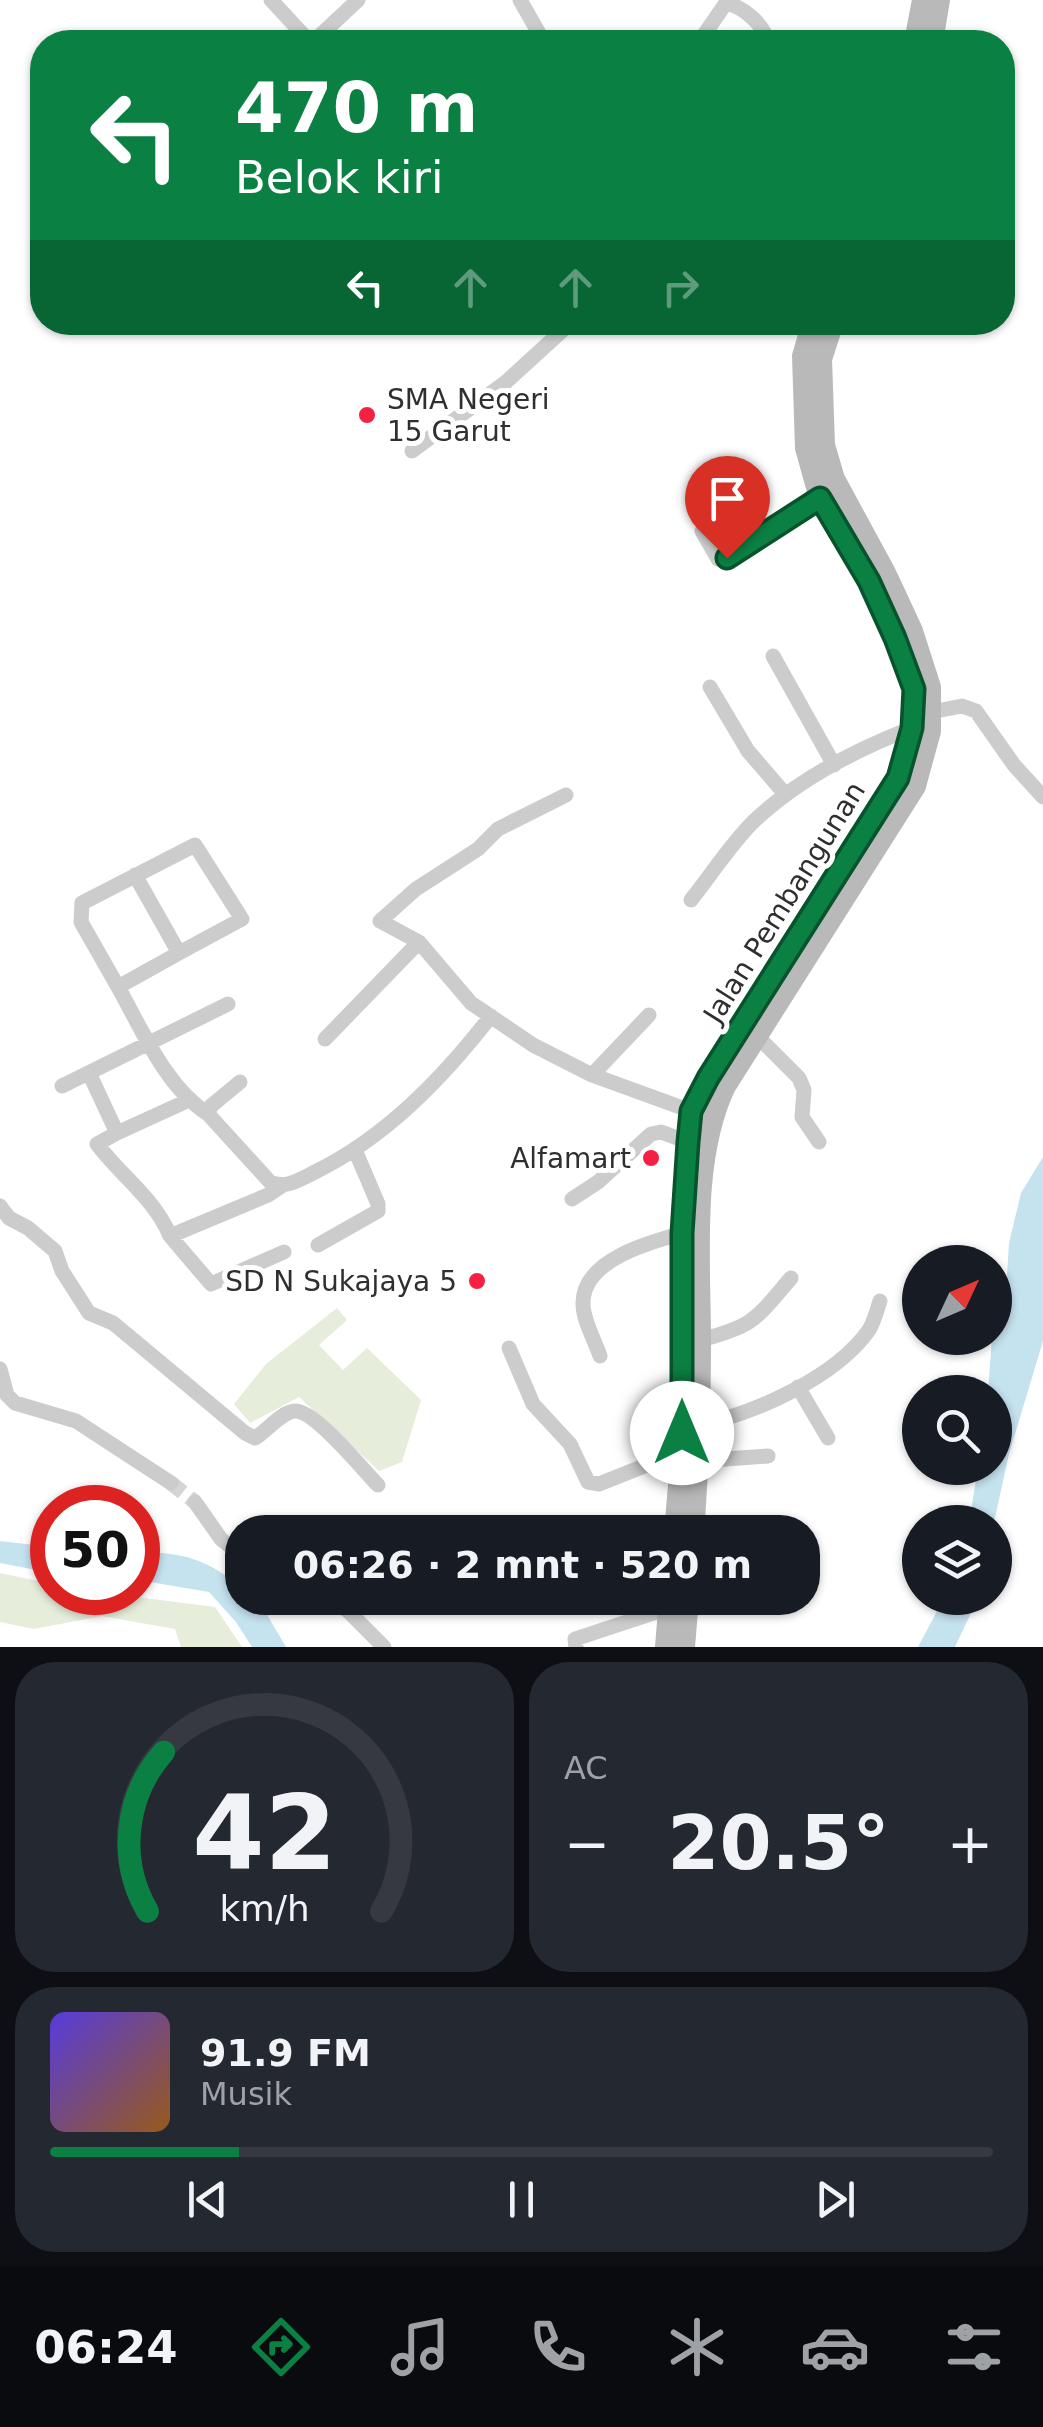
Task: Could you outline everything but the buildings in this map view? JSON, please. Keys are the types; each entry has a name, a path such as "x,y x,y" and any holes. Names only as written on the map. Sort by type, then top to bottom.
{"main road":[{"path":"917,30 923,0"},
{"path":"934,30 938,0"},
{"name":"Jalan Pembangunan","path":"679,1515 700,1425 700,1340 691,1231 706,1134 713,1111 757,1036 771,996 898,778 912,728 914,689 895,638 869,581 820,498 806,448 803,356 812,335"},
{"name":"Jalan Pembangunan","path":"693,1515 688,1142 691,1111 915,786 930,732 928,673 885,573 834,479 824,444 817,335"},
{"path":"666,1647 673,1615"},
{"path":"678,1615 684,1647"}],"street":[{"path":"271,0 300,30"},
{"path":"325,30 358,0"},
{"path":"520,0 537,30"},
{"path":"707,30 726,3 735,5 764,30"},
{"path":"412,451 506,382 553,335"},
{"path":"702,531 718,559 727,558 820,498"},
{"path":"773,656 834,765"},
{"path":"710,687 748,751 785,794"},
{"path":"931,712 962,706 976,711 1014,765 1043,797"},
{"path":"690,900 751,824 785,794 876,742 912,728"},
{"path":"566,795 498,829 478,849 416,888 380,917 382,924 419,942 471,1003 533,1046 592,1075 691,1111"},
{"path":"118,988 242,919 195,845 82,903 81,922 118,988 150,1044 188,1101 208,1114 270,1182 283,1185"},
{"path":"135,876 179,954"},
{"path":"325,1039 419,942"},
{"path":"62,1086 228,1004"},
{"path":"170,1236 300,1180 386,1129 462,1052 491,1016"},
{"path":"592,1075 649,1016"},
{"path":"757,1036 800,1078 804,1090 802,1116 819,1142"},
{"path":"89,1073 117,1133"},
{"path":"208,1114 211,1106 240,1082"},
{"path":"188,1101 97,1144 115,1168 161,1213 170,1236 211,1284 284,1252"},
{"path":"572,1199 598,1182 651,1134 661,1132 688,1142"},
{"path":"318,1245 378,1211 355,1150"},
{"path":"0,1206 55,1251 62,1271 89,1313 113,1323 244,1433 255,1438 286,1414 300,1412 315,1420 378,1485"},
{"path":"600,1356 582,1306 585,1290 601,1267 618,1256 691,1231"},
{"path":"700,1340 742,1329 756,1319 791,1278"},
{"path":"700,1425 721,1420 814,1378 871,1327 880,1301"},
{"path":"509,1348 533,1404 570,1444 588,1482 599,1484 693,1454 768,1456"},
{"path":"0,1369 8,1395 15,1403 76,1421 171,1483"},
{"path":"798,1387 828,1438"},
{"path":"195,1502 225,1543"},
{"path":"352,1615 384,1647"},
{"path":"576,1647 575,1639 639,1615"}],"green space":[{"path":"337,1308 347,1320 319,1345 343,1370 367,1348 421,1400 402,1462 379,1471 299,1397 250,1423 234,1404 266,1364"},
{"path":"0,1573 30,1579 30,1615 160,1615 160,1600 215,1607 242,1647 181,1647 175,1629 102,1616 34,1629 0,1622"}],"water":[{"path":"1043,1157 1043,1341 1012,1444 1012,1375 989,1375 991,1355 1012,1355 1012,1245 1009,1245 1021,1193"},
{"path":"975,1485 1002,1485 998,1505 972,1505"},
{"path":"0,1541 30,1544 30,1569 0,1563"},
{"path":"160,1553 182,1556 225,1576 225,1610 209,1592 160,1584"},
{"path":"230,1615 267,1615 286,1647 252,1647"},
{"path":"935,1615 970,1615 955,1647 918,1647"}],"tunnel":[{"path":"171,1483 195,1502"}],"place":[{"name":"SMA Negeri 15 Garut","path":"367,415"},
{"name":"Alfamart","path":"651,1158"},
{"name":"SD N Sukajaya 5","path":"477,1281"}],"route":[{"path":"682,1433 682,1233 691,1111 898,778 915,706 914,689 869,581 820,498 727,558"}]}
